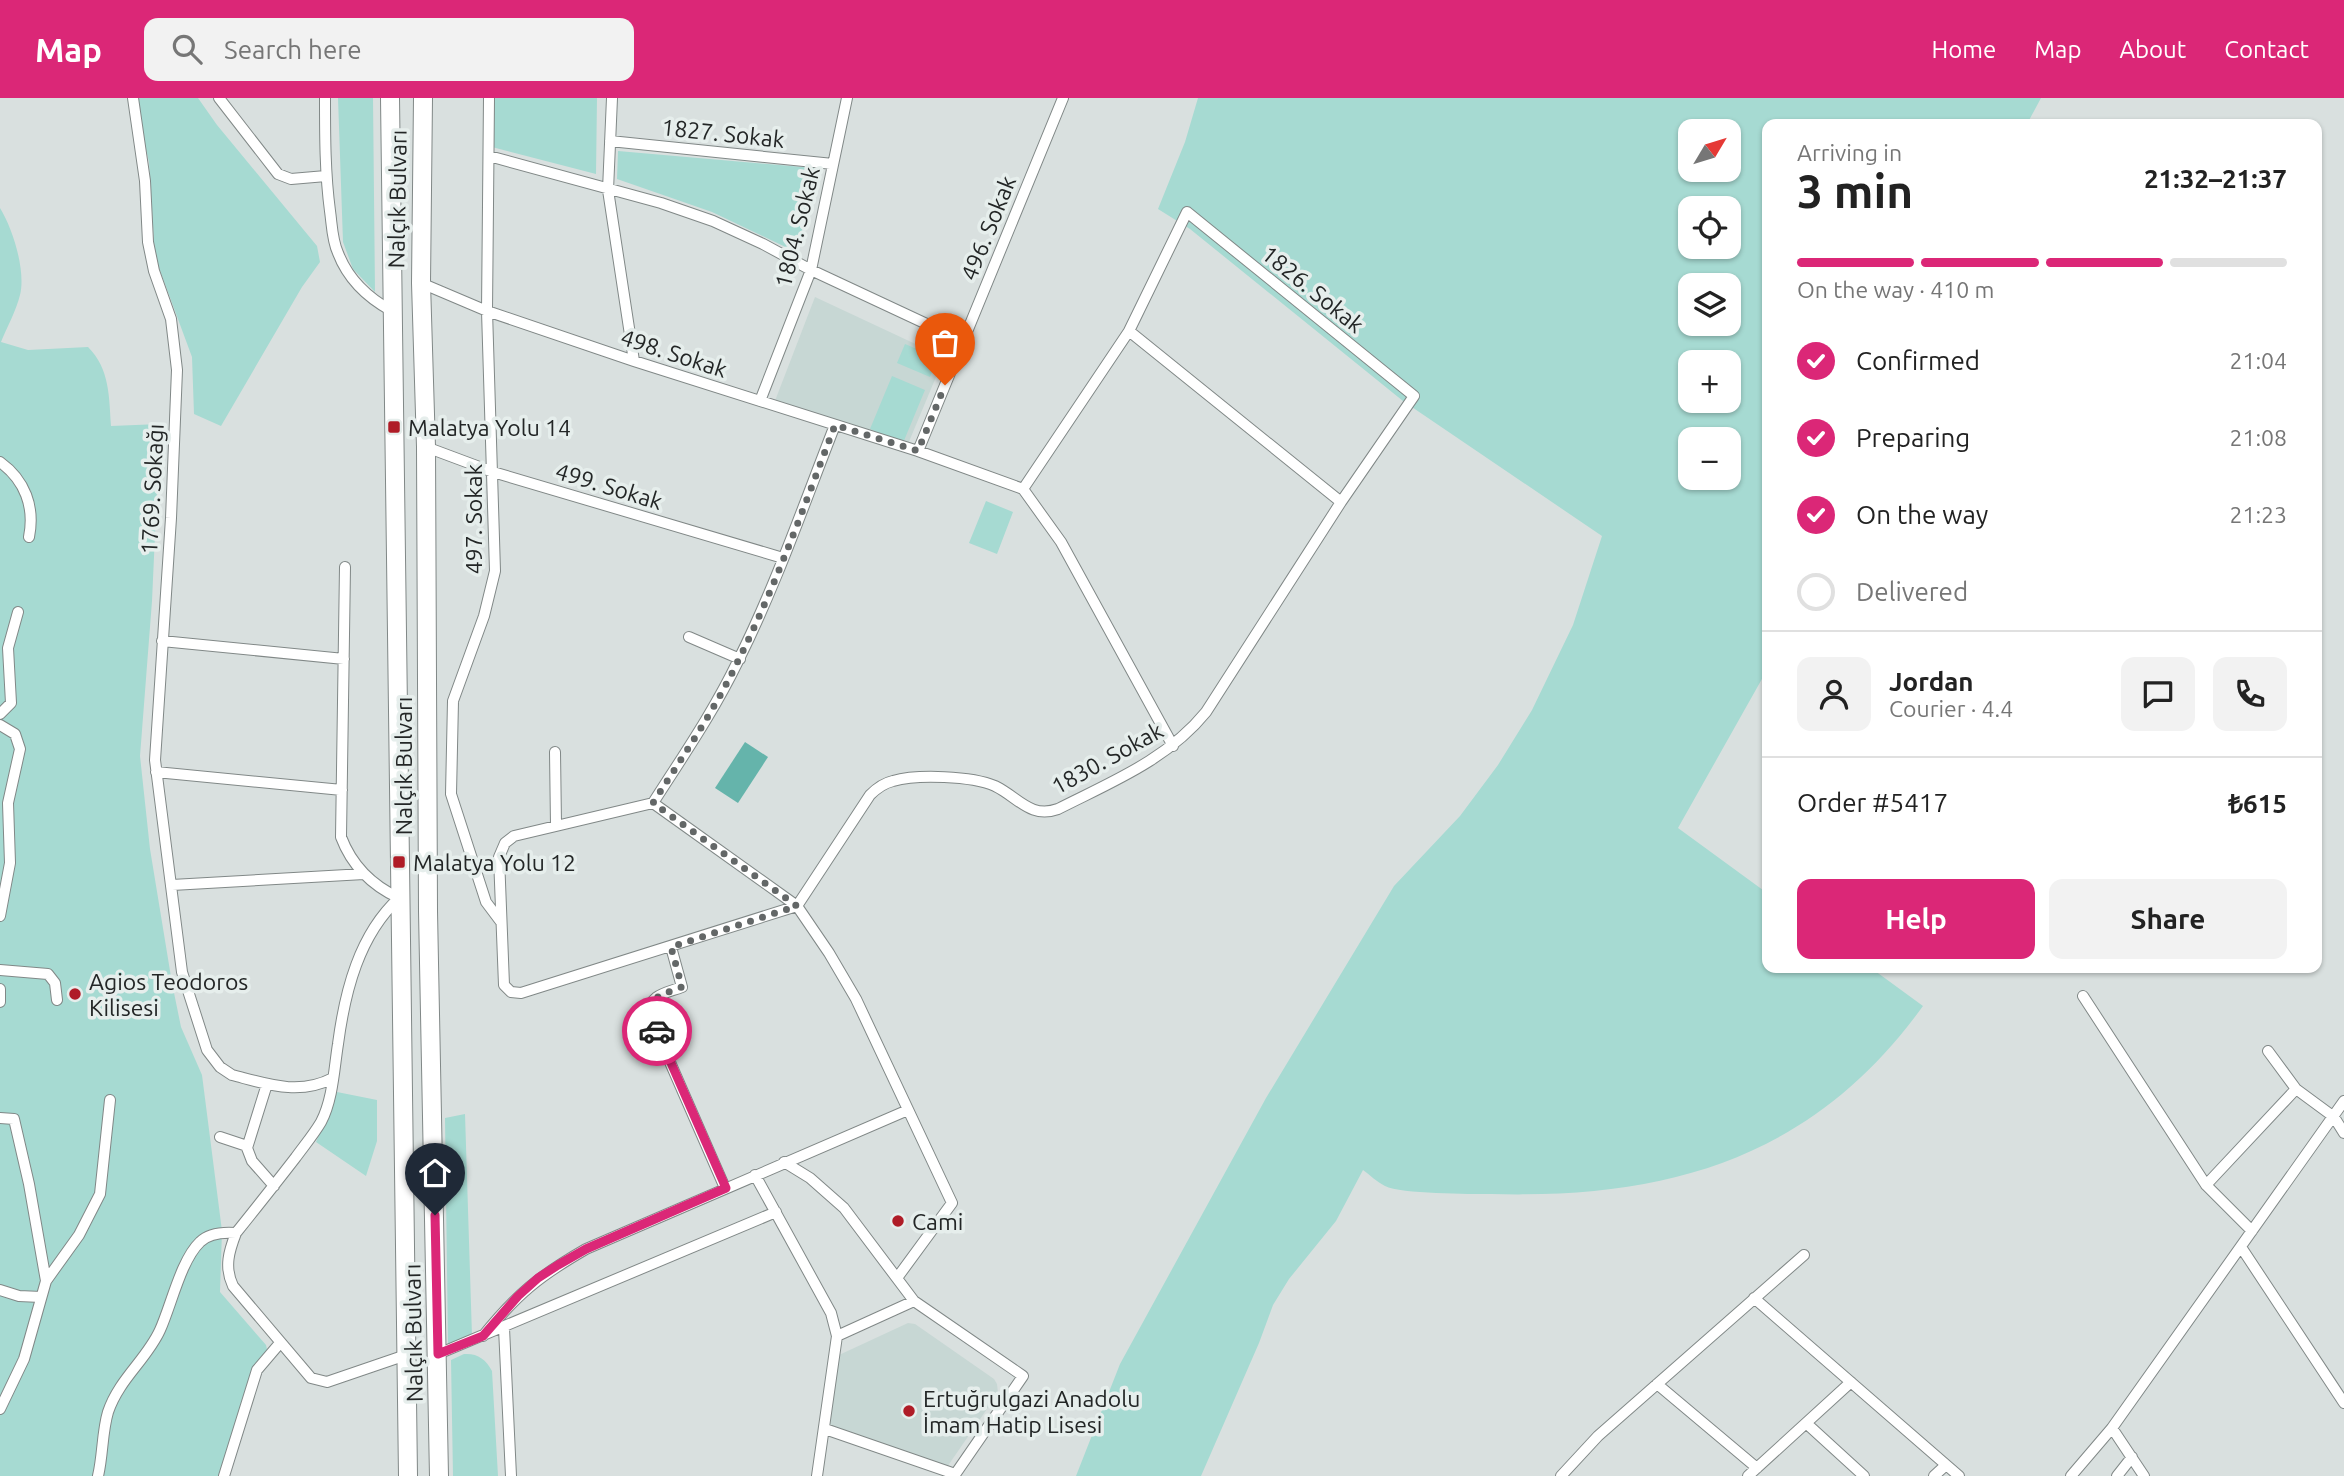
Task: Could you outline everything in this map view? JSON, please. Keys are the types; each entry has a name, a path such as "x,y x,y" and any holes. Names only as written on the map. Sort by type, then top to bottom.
{"highway":[{"name":"Nalçık Bulvarı","path":"390,98 408,1476"},
{"name":"Nalçık Bulvarı","path":"423,98 421,283 426,447 428,911 439,1476"}],"street":[{"name":"1769. Sokağı","path":"133,98 145,181 148,242 154,271 171,319 177,370 171,519 155,760 182,972 207,1050 220,1067 232,1076 297,1089 316,1086 333,1078"},
{"path":"219,98 278,174 291,179 326,176"},
{"path":"325,98 326,176 334,243 343,264 364,291 392,311"},
{"name":"497. Sokak","path":"489,98 487,311 495,571 484,616 453,701 451,794 486,902 501,923"},
{"path":"612,98 608,190 634,361"},
{"name":"1804. Sokak","path":"760,401 811,270 848,98"},
{"name":"496. Sokak","path":"918,451 1063,98"},
{"name":"1827. Sokak","path":"610,141 833,164"},
{"path":"489,156 661,203 713,221 963,341"},
{"name":"1826. Sokak","path":"1129,331 1187,212 1414,396"},
{"name":"498. Sokak","path":"421,283 487,311 634,361 918,451 1023,489"},
{"path":"1173,746 1060,542 1023,489 1129,331 1341,502"},
{"name":"1830. Sokak","path":"797,906 870,795 886,783 950,778 976,780 996,787 1026,808 1046,812 1058,809 1133,771 1173,746 1206,712 1341,502 1414,396"},
{"path":"797,906 521,993 514,993 504,985 499,857 505,844 514,836 653,803 707,718 740,659 835,425"},
{"name":"499. Sokak","path":"426,447 493,471 783,558"},
{"path":"0,462 14,474 27,496 31,512 29,537"},
{"path":"345,568 341,837 348,855 363,874 377,886 399,898 376,923 365,942 354,972 343,1010 333,1078 321,1121 236,1233 228,1259 230,1280 236,1291 306,1375 322,1382 406,1354"},
{"path":"0,715 11,703 8,648 18,612"},
{"path":"688,637 740,659"},
{"path":"162,641 344,659"},
{"path":"0,725 15,734 20,748 8,803 10,863 0,915"},
{"path":"555,752 556,825"},
{"path":"156,772 342,790"},
{"path":"653,803 797,906 856,999 952,1203 897,1278"},
{"path":"172,885 363,874"},
{"path":"671,947 682,987 654,999 649,1014 726,1188"},
{"path":"0,970 48,974 55,983 57,1000"},
{"path":"0,989 0,1002"},
{"path":"2083,996 2206,1185 2252,1231"},
{"path":"2268,1051 2296,1089 2334,1117 2344,1133"},
{"path":"267,1084 247,1146 252,1161 274,1186"},
{"path":"2206,1185 2296,1089"},
{"path":"0,1409 24,1360 46,1280 79,1235 100,1194 110,1100"},
{"path":"2071,1476 2112,1427 2344,1101"},
{"path":"483,1336 518,1296 548,1271 586,1249 908,1110"},
{"path":"0,1118 14,1119 46,1280"},
{"path":"220,1137 247,1146"},
{"path":"784,1162 810,1178 838,1202 914,1301 1023,1376 954,1475 825,1430"},
{"path":"755,1175 831,1313 837,1336 817,1476"},
{"path":"438,1354 776,1212"},
{"path":"99,1476 105,1425 114,1399 125,1379 159,1333 181,1274 198,1244 216,1234 236,1233"},
{"path":"2241,1247 2344,1404"},
{"path":"1561,1476 1598,1436 1804,1255"},
{"path":"0,1290 19,1296 41,1297"},
{"path":"1754,1298 1959,1476"},
{"path":"837,1336 914,1301"},
{"path":"505,1328 512,1476"},
{"path":"224,1476 257,1370 280,1343"},
{"path":"1748,1476 1851,1382"},
{"path":"1657,1384 1757,1468"},
{"path":"1805,1423 1864,1476"},
{"path":"2112,1427 2144,1476"},
{"path":"2117,1476 2132,1457"},
{"path":"1934,1476 1946,1465"}],"shaded area":[{"path":"815,297 939,355 941,365 908,444 773,406"},
{"name":"Ertuğrulgazi Anadolu İmam Hatip Lisesi","path":"908,1323 915,1324 994,1379 997,1384 998,1393 945,1470 829,1429 839,1355"}],"green space":[{"path":"134,98 198,98 217,125 317,246 320,262 302,287 221,426 194,414 192,357 155,257 149,162"},
{"path":"338,98 373,98 375,292 353,269 343,242"},
{"path":"494,98 597,98 596,174 492,147"},
{"path":"1198,98 2041,98 2030,119 1762,119 1762,679 1678,828 1762,889 1762,973 1878,973 1923,1006 1881,1058 1835,1100 1786,1133 1734,1158 1678,1177 1619,1188 1557,1194 1452,1194 1393,1189 1363,1170 1336,1221 1289,1279 1273,1305 1201,1476 1076,1476 1120,1364 1266,1098 1394,886 1460,816 1498,765 1532,710 1573,625 1602,536 1403,401 1190,229 1158,209 1185,142"},
{"path":"618,151 814,168 798,253 712,212 617,179"},
{"path":"0,208 17,250 21,274 20,295 1,342 28,350 88,347 104,374 109,394 111,426 160,424 152,601 140,756 150,849 181,1027 202,1075 222,1231 220,1292 266,1345 270,1363 261,1373 229,1476 0,1476"},
{"path":"905,344 938,358 930,377 897,363"},
{"path":"892,376 925,390 903,443 870,429"},
{"path":"986,501 1013,512 997,554 969,543"},
{"path":"337,1092 377,1100 377,1141 366,1176 316,1142"},
{"path":"465,1114 472,1336 448,1345 445,1118"},
{"path":"464,1354 481,1358 492,1371 498,1476 453,1476 451,1360"}],"water":[{"path":"745,742 768,757 738,803 715,788"}],"way so far":[{"path":"657,1031 649,1014 651,1002 656,997 682,987 671,947 797,906 653,803 721,695 740,659 835,425 918,451 945,385"}],"place":[{"name":"Malatya Yolu 14","path":"394,427"},
{"name":"Malatya Yolu 12","path":"399,862"},
{"name":"Agios Teodoros Kilisesi","path":"75,994"},
{"name":"Cami","path":"898,1221"},
{"name":"Ertuğrulgazi Anadolu İmam Hatip Lisesi","path":"909,1411"}],"route":[{"path":"435,1215 438,1354 483,1336 518,1296 558,1265 586,1249 726,1188 657,1031"}]}
